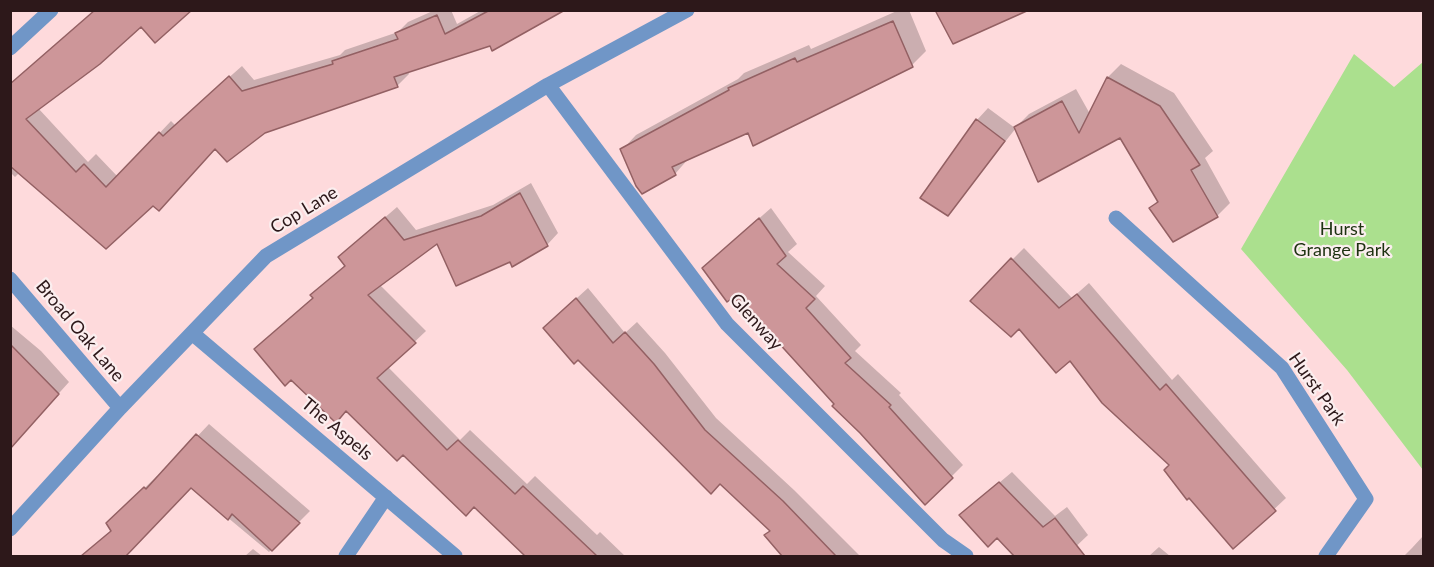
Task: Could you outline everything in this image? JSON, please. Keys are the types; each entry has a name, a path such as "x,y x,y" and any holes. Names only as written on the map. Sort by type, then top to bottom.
{"street":[{"path":"10,48 51,10"},
{"name":"Cop Lane","path":"10,529 120,408 266,255 548,85 682,12"},
{"name":"Glenway","path":"548,85 728,324 942,540 966,556"},
{"name":"Hurst Park","path":"1116,218 1282,368 1366,499 1326,556"},
{"name":"Broad Oak Lane","path":"10,279 120,408"},
{"name":"The Aspels","path":"192,333 455,556"},
{"path":"346,556 387,497"}],"green space":[{"name":"Hurst Grange Park","path":"1354,54 1394,87 1423,62 1423,470 1347,370 1241,249"}],"building":[{"path":"95,10 192,10 155,43 141,27 100,64 26,119 76,172 84,164 106,187 159,132 163,136 229,76 242,91 333,64 332,61 398,39 395,33 437,15 445,34 490,10 565,10 492,51 490,46 394,77 398,87 265,133 227,162 215,149 159,211 153,206 106,249 10,166 10,84"},
{"path":"935,10 1029,10 953,44"},
{"path":"893,21 913,67 753,146 748,133 672,167 676,175 642,194 636,186 620,149 729,90 728,88 795,58 797,62"},
{"path":"1107,77 1160,106 1200,165 1191,170 1218,217 1173,242 1149,208 1158,202 1120,138 1038,182 1014,127 1062,101 1079,133"},
{"path":"976,119 1005,141 948,216 920,198"},
{"path":"520,193 548,246 512,267 510,262 456,286 437,244 368,295 416,343 377,378 447,450 458,440 515,494 523,486 597,556 525,556 474,507 466,516 403,455 397,461 346,411 336,423 291,380 285,386 254,349 313,298 310,295 345,266 338,257 385,217 404,240 481,216"},
{"path":"759,218 786,256 777,264 815,299 806,308 851,358 845,363 891,405 889,407 953,478 925,505 860,433 832,406 834,404 776,340 774,342 734,297 727,302 702,268"},
{"path":"1011,258 1059,308 1077,294 1160,390 1166,384 1276,511 1233,549 1189,498 1187,500 1164,470 1169,465 1102,403 1070,361 1056,373 1019,329 1011,337 970,301"},
{"path":"576,298 613,343 625,332 654,364 705,430 783,501 836,556 782,556 764,535 770,531 720,484 711,494 578,360 574,364 543,328"},
{"path":"10,344 59,394 10,449"},
{"path":"196,434 300,523 272,551 232,514 228,520 191,488 126,556 81,556 111,531 106,523 144,487 146,489"},
{"path":"999,482 1043,527 1055,518 1085,556 1014,556 997,538 988,547 959,515"}]}
